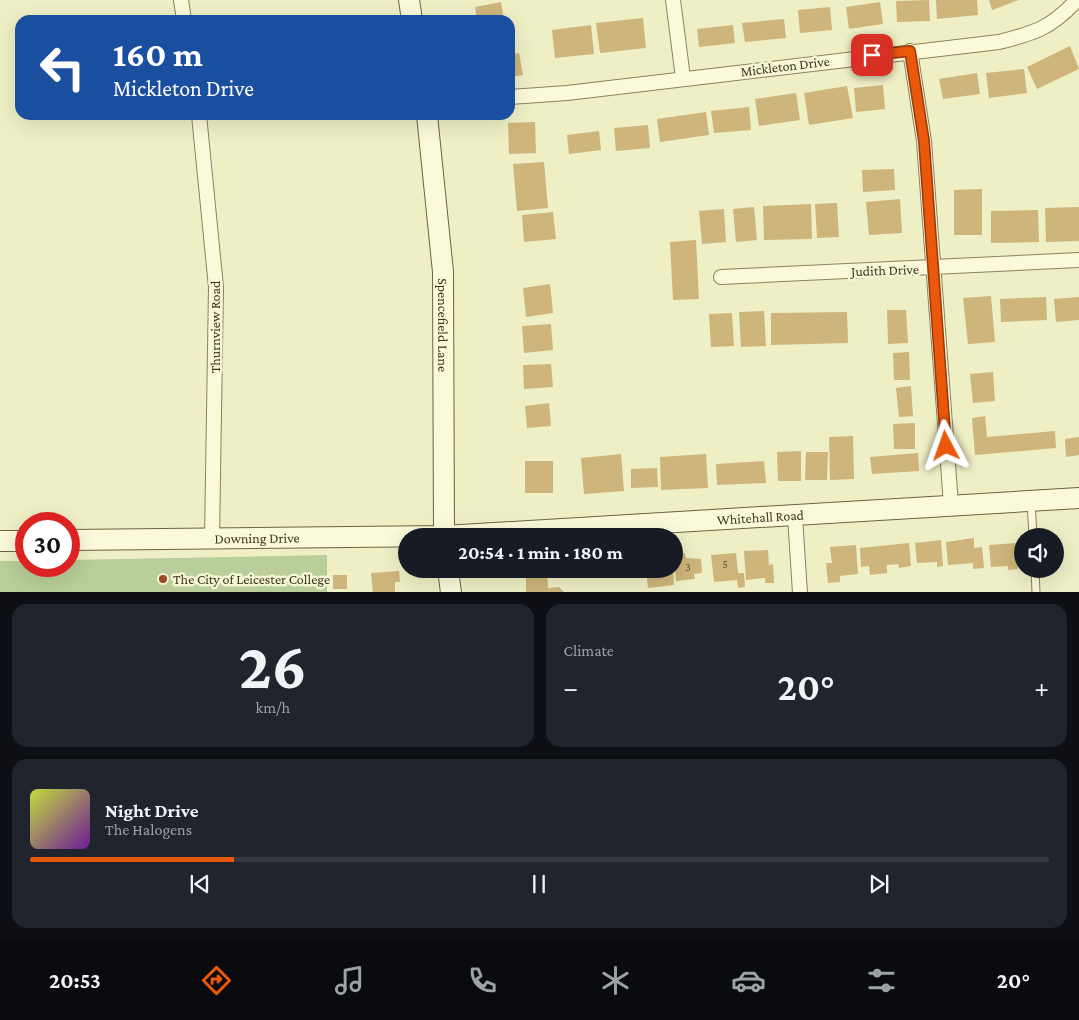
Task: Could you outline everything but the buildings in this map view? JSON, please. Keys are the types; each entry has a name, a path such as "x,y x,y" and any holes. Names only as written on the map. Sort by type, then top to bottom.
{"street":[{"path":"181,0 183,15"},
{"path":"409,0 411,15"},
{"path":"673,0 683,78"},
{"name":"Mickleton Drive","path":"515,97 567,93 999,42 1035,32 1061,17 1077,0"},
{"path":"910,51 924,141 951,505"},
{"name":"Thurnview Road","path":"199,120 216,287 212,539"},
{"name":"Spencefield Lane","path":"428,120 444,272 444,528"},
{"name":"Judith Drive","path":"721,277 1079,260"},
{"name":"Whitehall Road","path":"584,528 1079,498"},
{"path":"795,516 800,592"},
{"name":"Downing Drive","path":"80,540 398,537"},
{"path":"0,541 15,541"},
{"path":"449,578 451,592"}],"lane":[{"path":"1031,501 1033,528"},
{"path":"1035,578 1036,592"}],"green space":[{"name":"The City of Leicester College","path":"327,555 327,592 0,592 0,561 15,561 15,577 80,577 80,560"}],"place":[{"name":"The City of Leicester College","path":"163,579"}],"route":[{"path":"872,55 910,51 924,141 946,446"}]}
